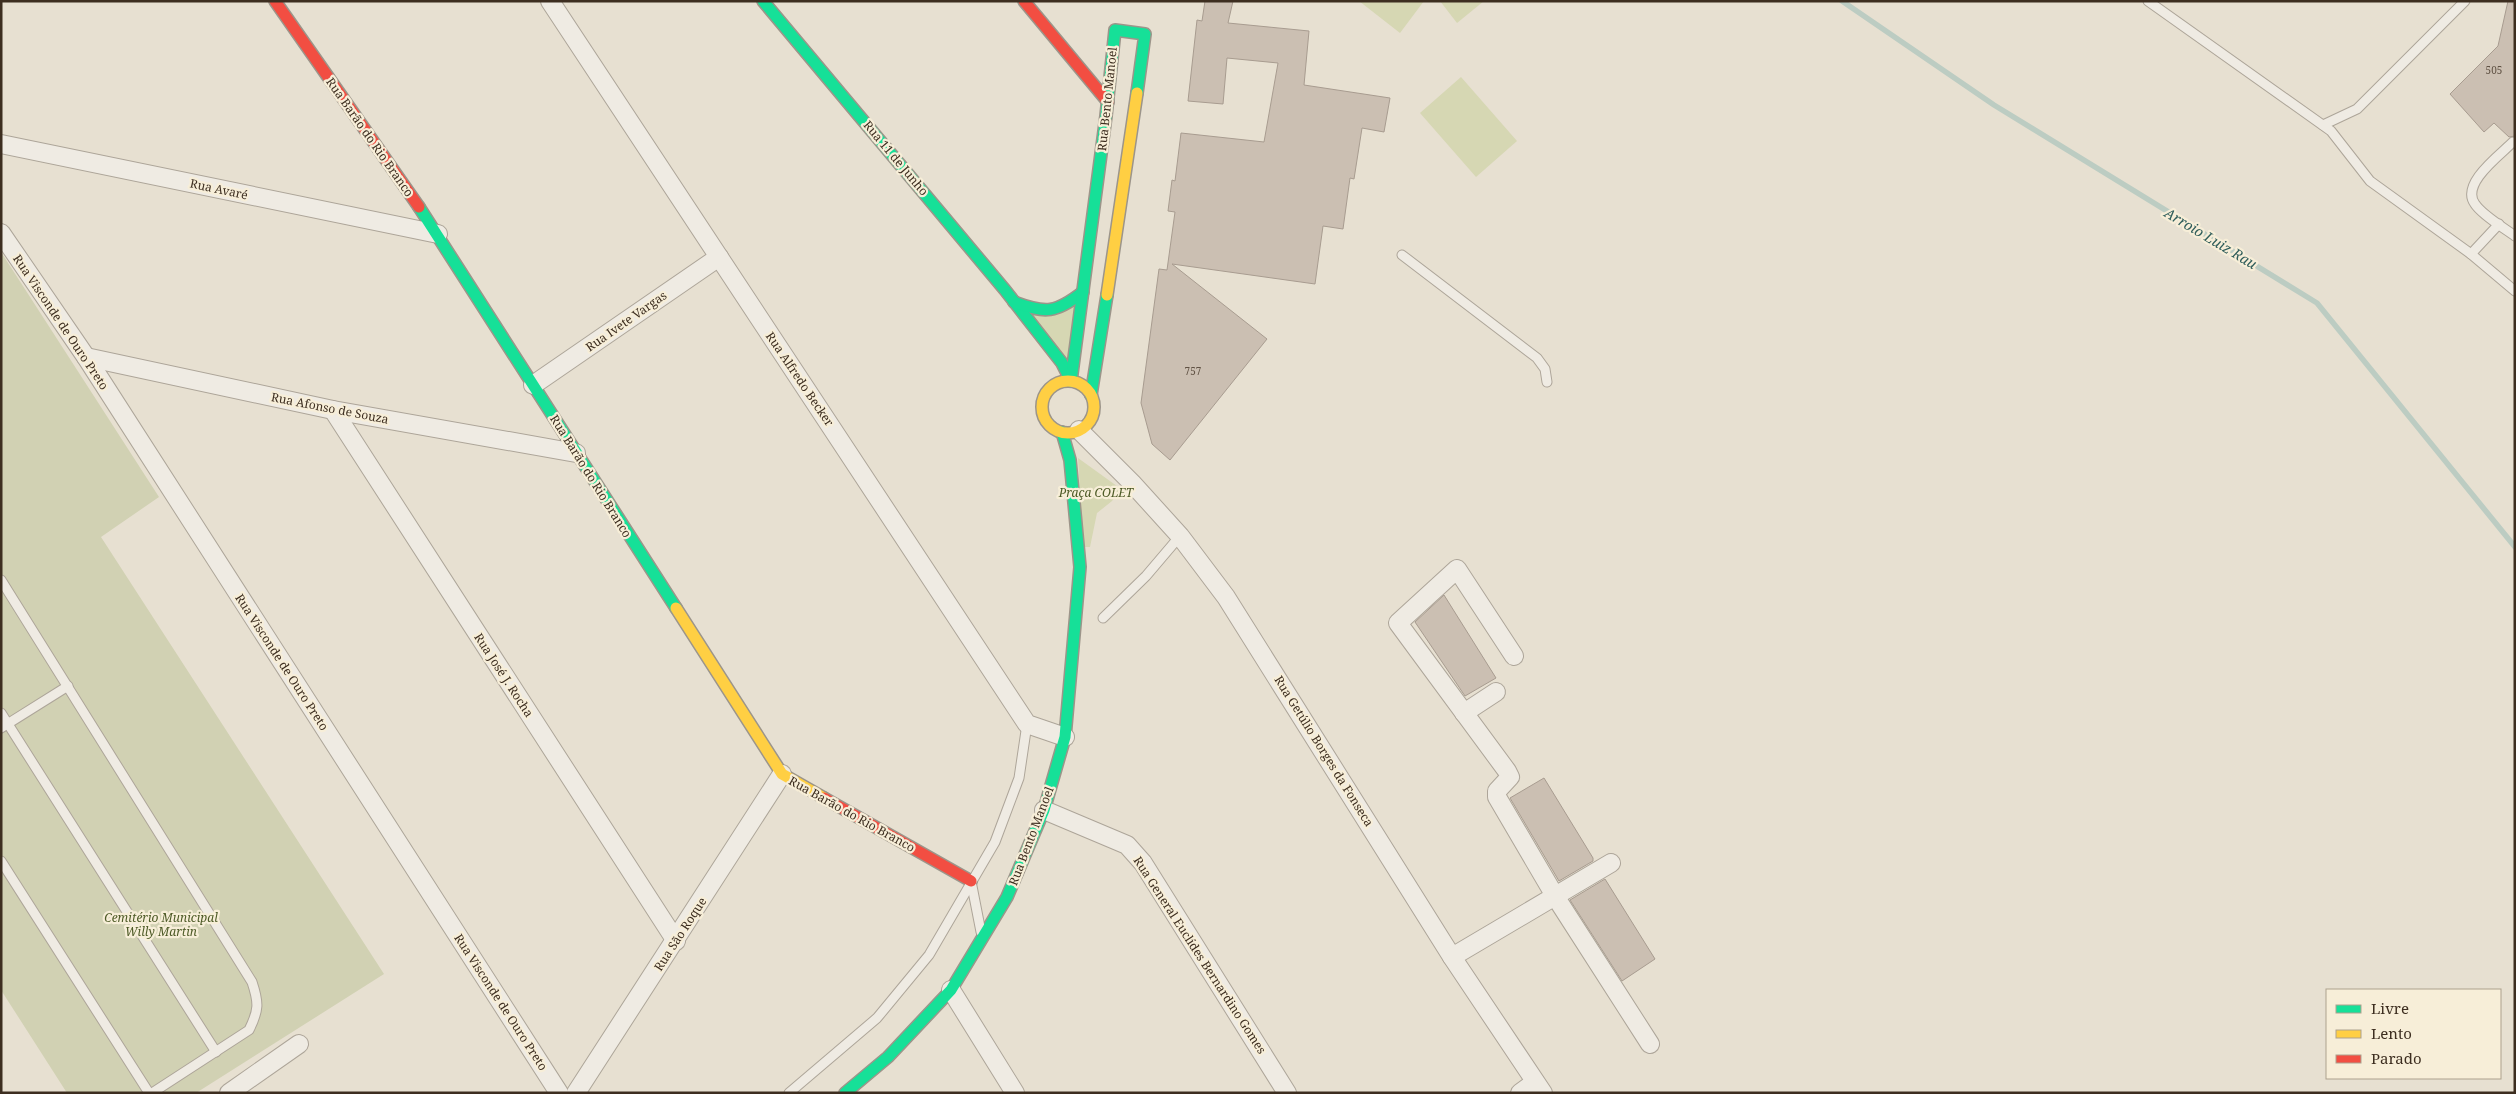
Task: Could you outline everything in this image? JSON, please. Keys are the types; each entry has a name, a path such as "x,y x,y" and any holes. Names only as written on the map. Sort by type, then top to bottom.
{"street":[{"name":"Rua Barão do Rio Branco","path":"275,1 438,234 782,774 971,881"},
{"name":"Rua Alfredo Becker","path":"550,1 1027,724"},
{"name":"Rua 11 de Junho","path":"763,1 911,176 1014,302 1062,364 1071,381"},
{"path":"1024,1 1108,102"},
{"name":"Rua Bento Manoel","path":"1071,381 1108,102 1114,30 1145,34 1120,216 1091,395"},
{"name":"Rua Avaré","path":"1,144 438,234"},
{"name":"Rua Visconde de Ouro Preto","path":"1,233 86,357 559,1093"},
{"name":"Rua Ivete Vargas","path":"533,385 719,257"},
{"path":"1014,302 1043,313 1063,307 1083,292"},
{"name":"Rua 11 de Junho","path":"1026,317 1038,350"},
{"name":"Rua Afonso de Souza","path":"86,357 333,410 576,453"},
{"path":"1047,376 1052,387"},
{"path":"1071,381 1086,388 1091,395 1094,403 1091,419 1071,431 1054,429 1044,416 1044,399 1052,387 1062,382 1071,381"},
{"name":"Rua José J. Rocha","path":"333,410 676,941"},
{"name":"Rua Bento Manoel","path":"845,1093 888,1057 951,990 1007,897 1044,810 1065,737 1080,567 1070,460 1071,431"},
{"name":"Rua Getúlio Borges da Fonseca","path":"1071,431 1132,483 1180,536 1226,597 1452,957 1539,1088"},
{"path":"1514,656 1457,570 1398,623 1510,777 1497,791 1497,797 1555,896 1650,1044"},
{"path":"1464,713 1496,692"},
{"path":"1027,724 1065,737"},
{"name":"Rua São Roque","path":"576,1093 676,941 782,774"},
{"name":"Rua General Euclídes Bernardino Gomes","path":"1044,810 1126,845 1144,863 1287,1093"},
{"path":"1452,957 1611,863"},
{"path":"951,990 1015,1093"},
{"path":"229,1093 299,1044"},
{"path":"1520,1093 1539,1088"}],"lane":[{"path":"2148,1 2331,131 2370,181 2471,254 2515,291"},
{"path":"2323,125 2357,109 2465,1"},
{"path":"2513,142 2477,178 2471,190 2474,204 2515,236"},
{"path":"2471,254 2499,224"},
{"path":"1402,255 1537,358 1545,369 1547,382"},
{"path":"1103,618 1146,576 1180,536"},
{"path":"1,580 252,982 257,998 257,1015 249,1030 151,1093 1,862"},
{"path":"4,726 68,686"},
{"path":"1,713 4,726 216,1052"},
{"path":"788,1093 876,1018 929,955 995,842 1019,778 1027,724"},
{"path":"971,881 982,939"}],"green space":[{"path":"1359,1 1424,1 1400,33"},
{"path":"1440,1 1484,1 1457,23"},
{"path":"1461,77 1517,141 1476,177 1420,113"},
{"name":"Cemitério Municipal Willy Martin","path":"1,252 159,497 101,537 384,974 196,1093 67,1093 1,990"},
{"path":"1077,303 1067,362 1027,312"},
{"name":"Praça COLET","path":"1078,458 1121,489 1112,501 1097,513 1090,547 1083,547"}],"building":[{"path":"1205,1 1233,1 1228,23 1309,31 1304,85 1390,98 1384,132 1362,128 1354,179 1350,178 1343,229 1323,226 1315,284 1172,264 1267,339 1170,460 1152,444 1141,403 1159,269 1167,270 1175,212 1168,211 1172,180 1175,181 1181,133 1264,142 1278,63 1227,58 1223,104 1188,101 1197,20 1202,21"},
{"path":"2508,1 2515,1 2515,136 2509,137 2494,123 2484,132 2450,94 2498,46"},
{"path":"1444,595 1496,678 1465,696 1415,622"},
{"path":"1544,778 1593,858 1593,861 1559,881 1510,798"},
{"path":"1605,879 1655,959 1622,981 1570,900"}],"waterway":[{"name":"Arroio Luiz Rau","path":"1842,1 1994,105 2317,303 2515,547"}],"traffic: fast":[{"path":"763,1 1005,290 1062,363 1071,381"},
{"path":"1071,381 1106,116 1115,30 1145,34 1137,93"},
{"path":"419,207 676,608"},
{"path":"1014,302 1043,310 1058,308 1083,292"},
{"path":"1091,395 1107,295"},
{"path":"845,1093 888,1057 951,990 1007,897 1044,810 1065,737 1080,567 1070,460 1062,432"}],"traffic: slow":[{"path":"1107,295 1137,93"},
{"path":"1068,381 1078,383 1086,389 1092,397 1094,407 1092,417 1086,425 1078,431 1068,433 1058,431 1050,425 1044,417 1042,407 1044,397 1050,389 1058,383 1068,381"},
{"path":"676,608 782,774 824,798"}],"traffic: jam":[{"path":"275,1 419,207"},
{"path":"1024,1 1108,102"},
{"path":"824,798 971,881"}]}
